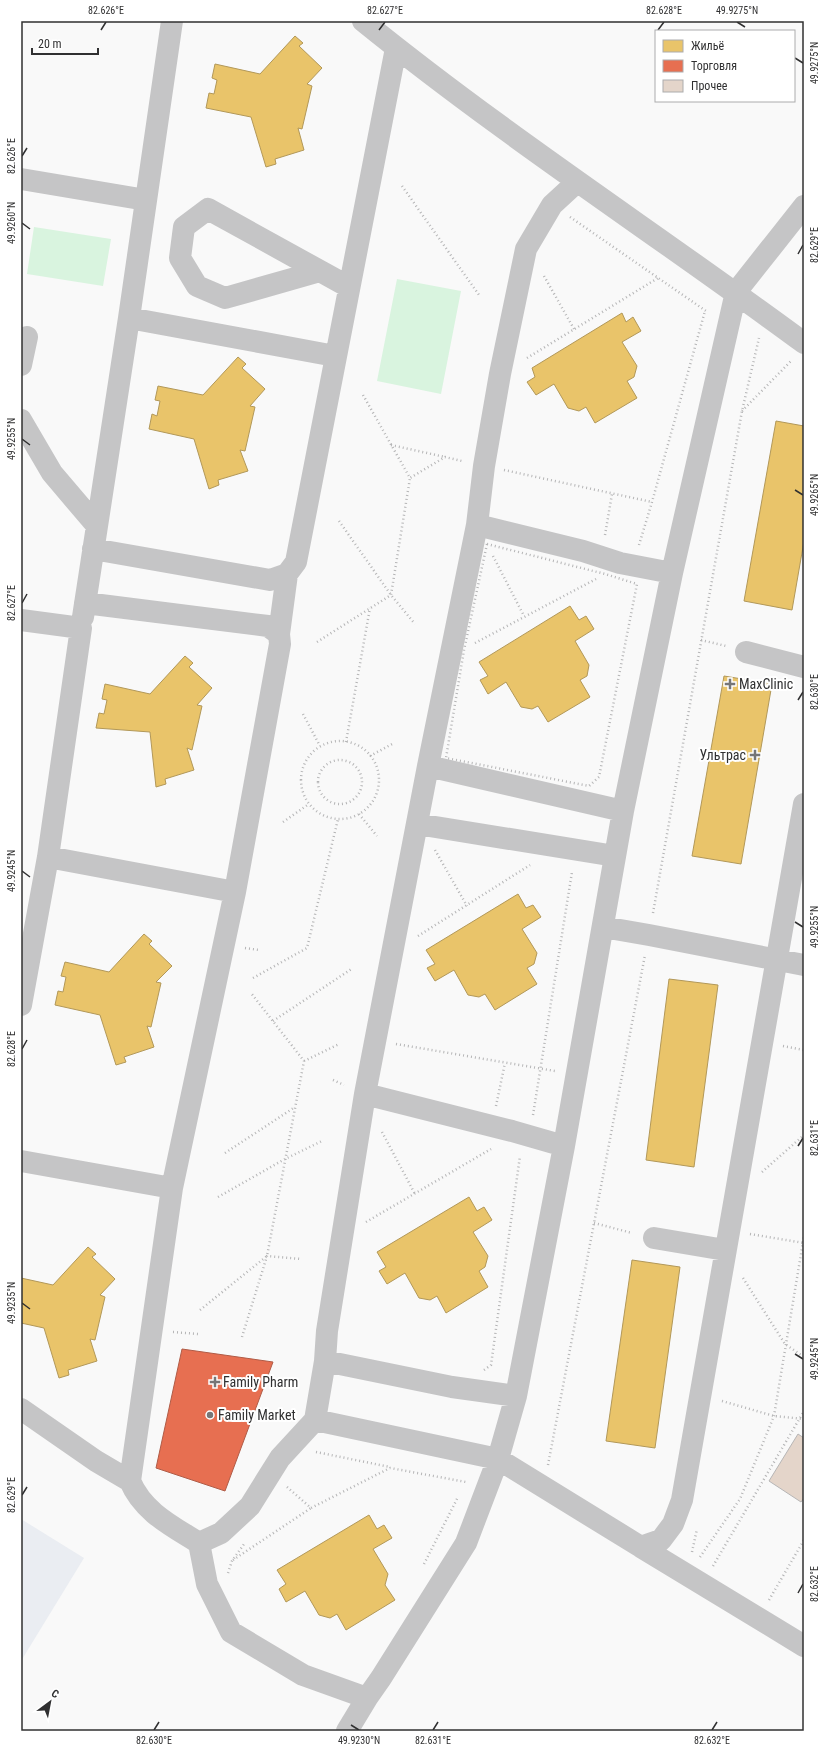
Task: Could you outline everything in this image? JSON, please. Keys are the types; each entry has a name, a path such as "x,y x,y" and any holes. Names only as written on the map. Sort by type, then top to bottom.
{"lane":[{"path":"21,1005 48,857 172,21"},
{"path":"363,21 396,48 577,182 736,292 765,314 799,350"},
{"path":"367,1698 303,1675 232,1632 207,1584 199,1543 153,1514 136,1494 130,1481 172,1188 235,892 280,644 279,634 287,574 296,562 396,48"},
{"path":"21,179 146,200"},
{"path":"199,1543 221,1533 250,1506 280,1458 315,1420 325,1362 327,1331 365,1094 428,766 457,654 477,525 492,468 500,374 526,249 552,205 577,182"},
{"path":"347,1731 466,1544 498,1459 516,1396 564,1146 623,811 672,573 736,292 804,206"},
{"path":"320,271 225,298 197,286 180,258 184,227 208,209 349,287"},
{"path":"129,318 335,356"},
{"path":"21,365 27,337"},
{"path":"21,420 52,473 97,526"},
{"path":"477,525 582,551 619,562 672,573"},
{"path":"93,549 270,580 287,574"},
{"path":"85,603 268,626 279,634"},
{"path":"21,620 81,628"},
{"path":"746,652 804,667"},
{"path":"428,766 623,811"},
{"path":"641,1547 661,1540 673,1524 682,1500 804,804"},
{"path":"417,824 615,856"},
{"path":"48,857 235,892"},
{"path":"603,927 804,965"},
{"path":"365,1094 512,1131 564,1146"},
{"path":"21,1161 172,1188"},
{"path":"654,1238 725,1250"},
{"path":"325,1362 452,1387 516,1396"},
{"path":"21,1409 96,1461 130,1481"},
{"path":"315,1420 498,1459 804,1646"}],"path":[{"path":"402,186 479,295"},
{"path":"552,205 728,327"},
{"path":"540,270 574,329"},
{"path":"525,359 658,278"},
{"path":"457,654 619,562 640,544 705,311"},
{"path":"544,1488 649,935 742,411 765,314"},
{"path":"742,411 799,350"},
{"path":"317,642 391,595 410,478 363,396"},
{"path":"391,445 652,502"},
{"path":"410,478 445,457"},
{"path":"604,539 612,494"},
{"path":"340,521 391,595 415,624"},
{"path":"477,525 524,616"},
{"path":"488,544 619,562 637,584 599,777 589,786 446,758 457,654 488,544"},
{"path":"346,742 371,608"},
{"path":"303,714 320,746"},
{"path":"330,742 346,742 352,743 370,756 376,766 378,787 374,798 368,807 359,814 349,818 338,819 317,812 309,804 303,794 301,784 302,772 305,762 320,746 330,742"},
{"path":"370,756 394,743"},
{"path":"343,759 351,762 357,768 362,776 362,784 359,793 354,800 345,804 337,804 328,801 322,796 318,788 317,778 320,770 326,764 334,760 343,759"},
{"path":"283,822 309,804"},
{"path":"359,814 377,836"},
{"path":"253,978 307,948 338,819"},
{"path":"414,939 533,863"},
{"path":"533,1120 572,872 565,870"},
{"path":"272,1021 353,968"},
{"path":"242,1337 267,1256 304,1061 251,993"},
{"path":"304,1061 339,1044"},
{"path":"396,1044 541,1069"},
{"path":"495,1108 505,1063"},
{"path":"225,1153 295,1107"},
{"path":"379,1128 415,1194"},
{"path":"759,1175 804,1135"},
{"path":"218,1197 285,1159 322,1141"},
{"path":"360,1226 495,1147"},
{"path":"481,1372 491,1365 522,1148"},
{"path":"594,1223 654,1238"},
{"path":"749,1234 803,1243"},
{"path":"695,1580 740,1499 774,1416 804,1236"},
{"path":"725,1250 785,1344 804,1357"},
{"path":"200,1310 267,1256 301,1259"},
{"path":"720,1407 722,1400 774,1416 804,1419"},
{"path":"695,1580 804,1411"},
{"path":"310,1450 390,1468 488,1486"},
{"path":"232,1561 311,1508 390,1468"},
{"path":"285,1485 311,1508"},
{"path":"422,1568 458,1496"},
{"path":"695,1580 698,1522"},
{"path":"758,1618 804,1540"}],"shaded area":[{"path":"21,1519 84,1558 21,1661"}],"green space":[{"path":"34,227 111,239 103,286 27,274"},
{"path":"397,279 461,291 441,394 377,381"}],"building: Жильё":[{"path":"295,36 303,43 299,46 322,68 307,84 312,86 302,129 298,128 304,150 275,159 276,164 266,167 251,117 206,108 209,93 214,94 217,80 212,78 215,64 260,74"},
{"path":"622,313 626,322 633,317 641,331 622,342 637,366 634,377 627,381 637,398 595,423 586,407 579,411 568,408 554,384 536,395 527,382 535,377 532,368"},
{"path":"238,357 246,364 242,368 265,389 250,406 255,407 245,451 240,450 248,471 218,480 219,485 209,489 194,439 149,429 152,414 157,416 160,401 155,400 158,386 203,395"},
{"path":"776,421 804,426 804,541 792,610 744,601"},
{"path":"570,606 579,620 586,616 594,629 575,641 589,665 587,676 580,680 590,697 548,722 538,706 532,709 521,707 506,682 488,694 480,680 488,676 479,662"},
{"path":"185,656 193,663 189,667 212,688 197,705 202,706 192,750 187,748 194,770 165,779 166,784 156,787 150,732 96,728 99,713 104,714 107,700 102,699 105,684 150,694"},
{"path":"724,676 772,684 741,864 692,856"},
{"path":"518,894 526,908 533,905 541,917 522,929 537,953 534,964 527,968 537,984 495,1010 485,994 479,997 468,995 454,970 435,981 427,968 435,964 426,950"},
{"path":"144,934 152,941 149,944 172,966 156,982 161,983 151,1027 147,1026 154,1047 124,1057 126,1062 116,1065 100,1015 55,1005 58,991 63,992 66,977 61,976 65,962 109,972"},
{"path":"669,979 718,985 694,1167 646,1160"},
{"path":"469,1197 477,1211 484,1207 492,1220 473,1232 488,1256 485,1267 479,1271 488,1287 446,1313 437,1296 430,1300 419,1298 405,1273 387,1284 379,1271 386,1267 377,1252"},
{"path":"88,1247 96,1254 92,1257 115,1279 100,1295 105,1297 95,1340 90,1339 97,1361 68,1370 69,1375 59,1378 44,1328 21,1323 21,1278 53,1285"},
{"path":"632,1260 680,1267 655,1448 606,1441"},
{"path":"369,1515 377,1529 384,1525 392,1538 373,1549 388,1574 385,1585 395,1600 346,1630 337,1614 330,1618 319,1615 305,1591 286,1602 279,1589 286,1584 277,1570"}],"building: Торговля":[{"name":"Family Market","path":"182,1349 273,1362 225,1491 156,1468"}],"building: Прочее":[{"path":"798,1434 804,1438 804,1498 801,1502 769,1481"}],"place":[{"name":"MaxClinic","path":"730,684"},
{"name":"Ультрас","path":"755,755"},
{"name":"Family Pharm","path":"215,1382"},
{"name":"Family Market","path":"210,1415"}]}
